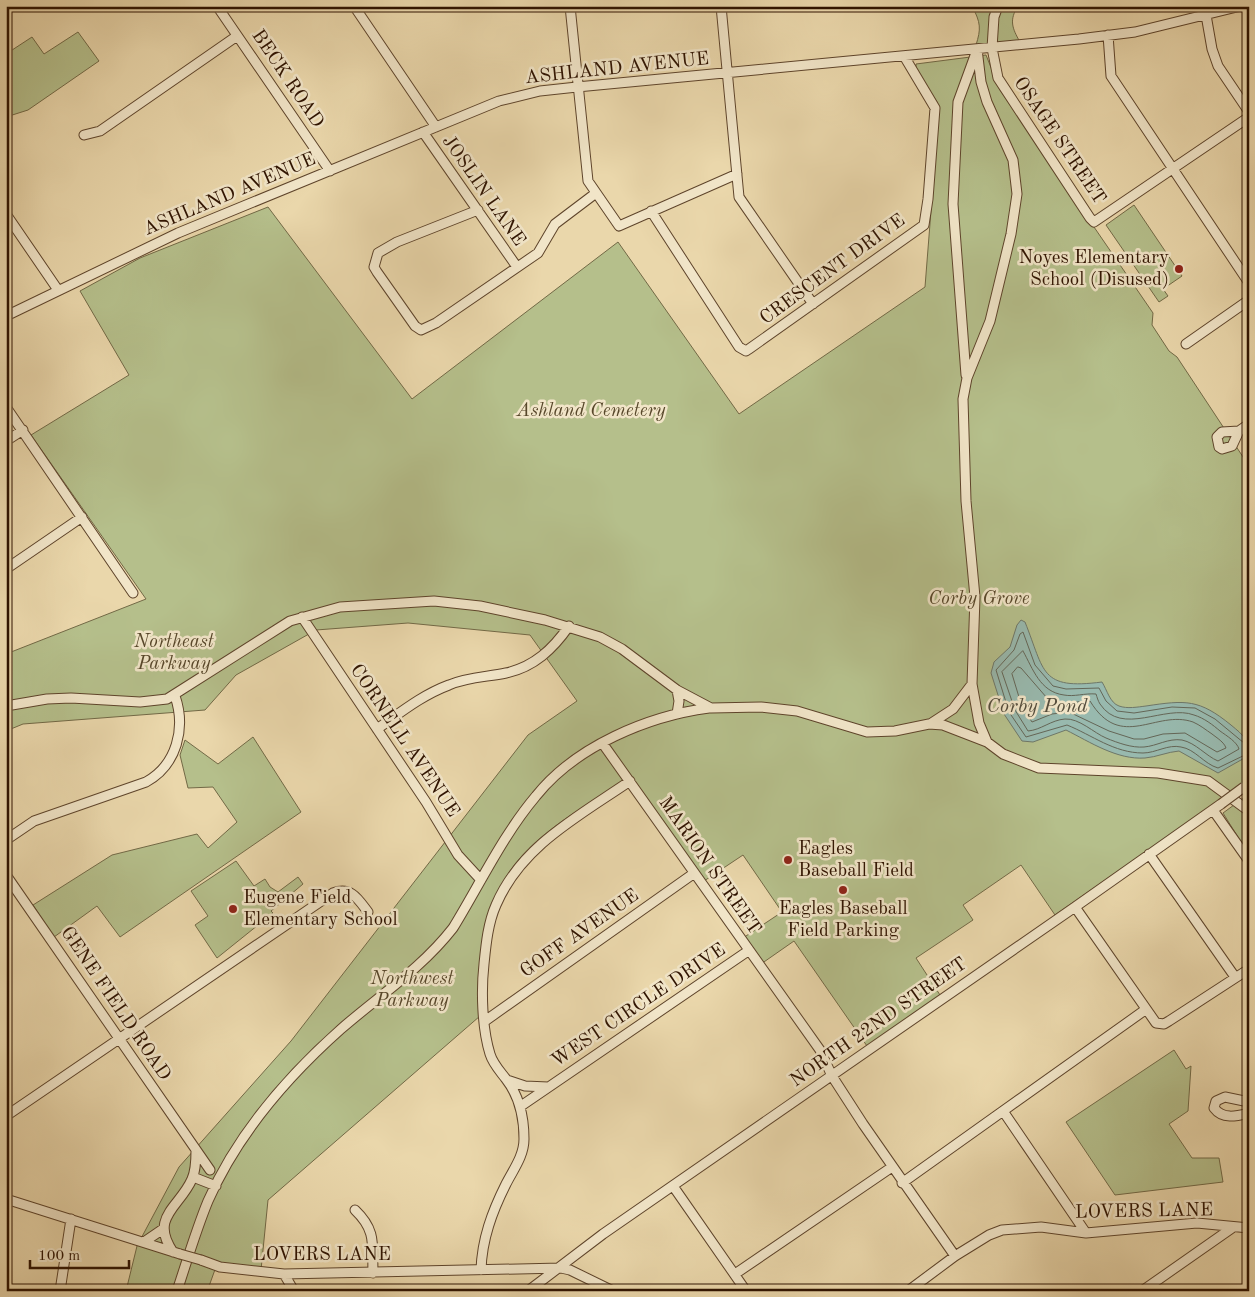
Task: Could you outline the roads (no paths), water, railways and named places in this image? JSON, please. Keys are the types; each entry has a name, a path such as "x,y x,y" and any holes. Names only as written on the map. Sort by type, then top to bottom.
{"street":[{"name":"BECK ROAD","path":"217,6 330,171"},
{"name":"JOSLIN LANE","path":"354,6 436,127"},
{"path":"570,6 588,181 619,226 736,174"},
{"path":"721,6 739,197 814,304"},
{"name":"ASHLAND AVENUE","path":"6,316 156,242 516,95 577,87 992,48 1135,32 1241,6"},
{"name":"OSAGE STREET","path":"994,8 992,48 998,78 1006,93 1094,222 1173,169"},
{"path":"1206,15 1212,49 1218,66 1249,112"},
{"path":"1108,35 1111,76 1249,283"},
{"path":"84,135 100,131 237,36"},
{"path":"967,378 953,204 954,171 958,102 977,49"},
{"path":"977,49 981,82 987,102 1013,160 1017,194 1009,242 990,321 967,378 963,399 966,501 975,597 972,684 979,723 987,742"},
{"name":"CRESCENT DRIVE","path":"651,211 739,347 746,351 924,225 928,199 935,108 904,56"},
{"path":"1173,169 1249,117"},
{"name":"JOSLIN LANE","path":"423,132 517,267"},
{"path":"478,210 384,248 378,253 374,267 414,326 421,330 436,323 538,253 555,224 596,194"},
{"path":"6,214 58,290"},
{"path":"1186,344 1249,300"},
{"path":"6,407 133,594"},
{"path":"1239,431 1249,424"},
{"path":"6,442 23,430"},
{"path":"6,569 82,518"},
{"path":"6,706 47,699 71,698 140,702 167,700 265,635 302,617 340,607 434,601 480,606 570,626 600,637 622,649 677,690 710,708"},
{"name":"CORNELL AVENUE","path":"302,617 426,802 458,854 481,880"},
{"path":"377,729 422,698 451,684 475,677 507,673 531,664 555,645 570,626"},
{"path":"930,724 953,708 972,684"},
{"path":"677,690 679,700 677,714"},
{"path":"6,840 34,821 146,782 160,773 172,756 179,738 181,723 175,696"},
{"path":"177,1291 198,1227 220,1176 248,1131 285,1084 341,1029 427,958 453,928 481,880 536,795 565,767 603,744 677,714 710,708 761,707 797,711 867,732 895,731 930,724 943,725 962,730 987,742 1004,754 1039,768 1158,774 1208,781 1249,810"},
{"name":"MARION STREET","path":"603,744 693,874 820,1050 832,1076 902,1183 955,1256"},
{"path":"481,1270 486,1230 494,1209 520,1159 524,1142 521,1106 507,1080 495,1066 490,1054 485,1021 483,979 487,936 495,906 506,886 532,851 630,781"},
{"name":"NORTH 22ND STREET","path":"528,1291 556,1268 1075,907 1246,785"},
{"path":"1213,810 1249,861"},
{"path":"1148,854 1235,977"},
{"name":"GOFF AVENUE","path":"485,1021 693,874"},
{"name":"GENE FIELD ROAD","path":"6,875 210,1170"},
{"path":"6,1116 333,893 341,890 352,892 368,912"},
{"path":"1075,907 1145,1010 1156,1023 1164,1024 1249,969"},
{"name":"WEST CIRCLE DRIVE","path":"521,1106 748,951"},
{"path":"902,1183 1145,1010"},
{"name":"WEST CIRCLE DRIVE","path":"507,1080 525,1086 548,1087"},
{"path":"1249,1102 1225,1097 1216,1101 1214,1108 1218,1113 1230,1116 1249,1113"},
{"path":"1230,1098 1230,1116"},
{"path":"1003,1111 1086,1233"},
{"path":"176,1253 165,1239 163,1229 168,1213 194,1173 196,1151"},
{"path":"734,1274 892,1167"},
{"path":"194,1173 210,1170 220,1176"},
{"path":"194,1173 216,1186"},
{"path":"673,1186 746,1291"},
{"name":"LOVERS LANE","path":"6,1199 220,1267 284,1274 556,1268 570,1270 613,1291"},
{"path":"355,1210 367,1222 372,1235 373,1273"},
{"path":"60,1291 71,1219"},
{"name":"LOVERS LANE","path":"908,1291 955,1256 989,1235 1002,1230 1041,1227 1086,1233 1196,1223 1232,1228 1249,1228"},
{"path":"1142,1291 1232,1228"},
{"path":"144,1242 163,1229"},
{"path":"284,1274 294,1291"}],"water":[{"name":"Corby Pond","path":"1021,620 1025,622 1042,665 1048,674 1056,680 1082,684 1102,682 1113,702 1122,707 1132,708 1172,703 1201,706 1220,716 1242,735 1247,742 1248,756 1218,773 1179,751 1145,758 1124,756 1104,749 1066,730 1033,742 1022,741 1004,714 991,673 994,662 1010,647 1017,625"}],"place":[{"name":"Noyes Elementary School (Disused)","path":"1179,269"},
{"name":"Eagles Baseball Field","path":"788,860"},
{"name":"Eagles Baseball Field Parking","path":"843,890"},
{"name":"Eugene Field Elementary School","path":"233,909"}],"park label":[{"name":"Ashland Cemetery","path":"591,411"},
{"name":"Corby Grove","path":"979,599"},
{"name":"Northeast Parkway","path":"174,653"},
{"name":"Northwest Parkway","path":"412,990"}]}
